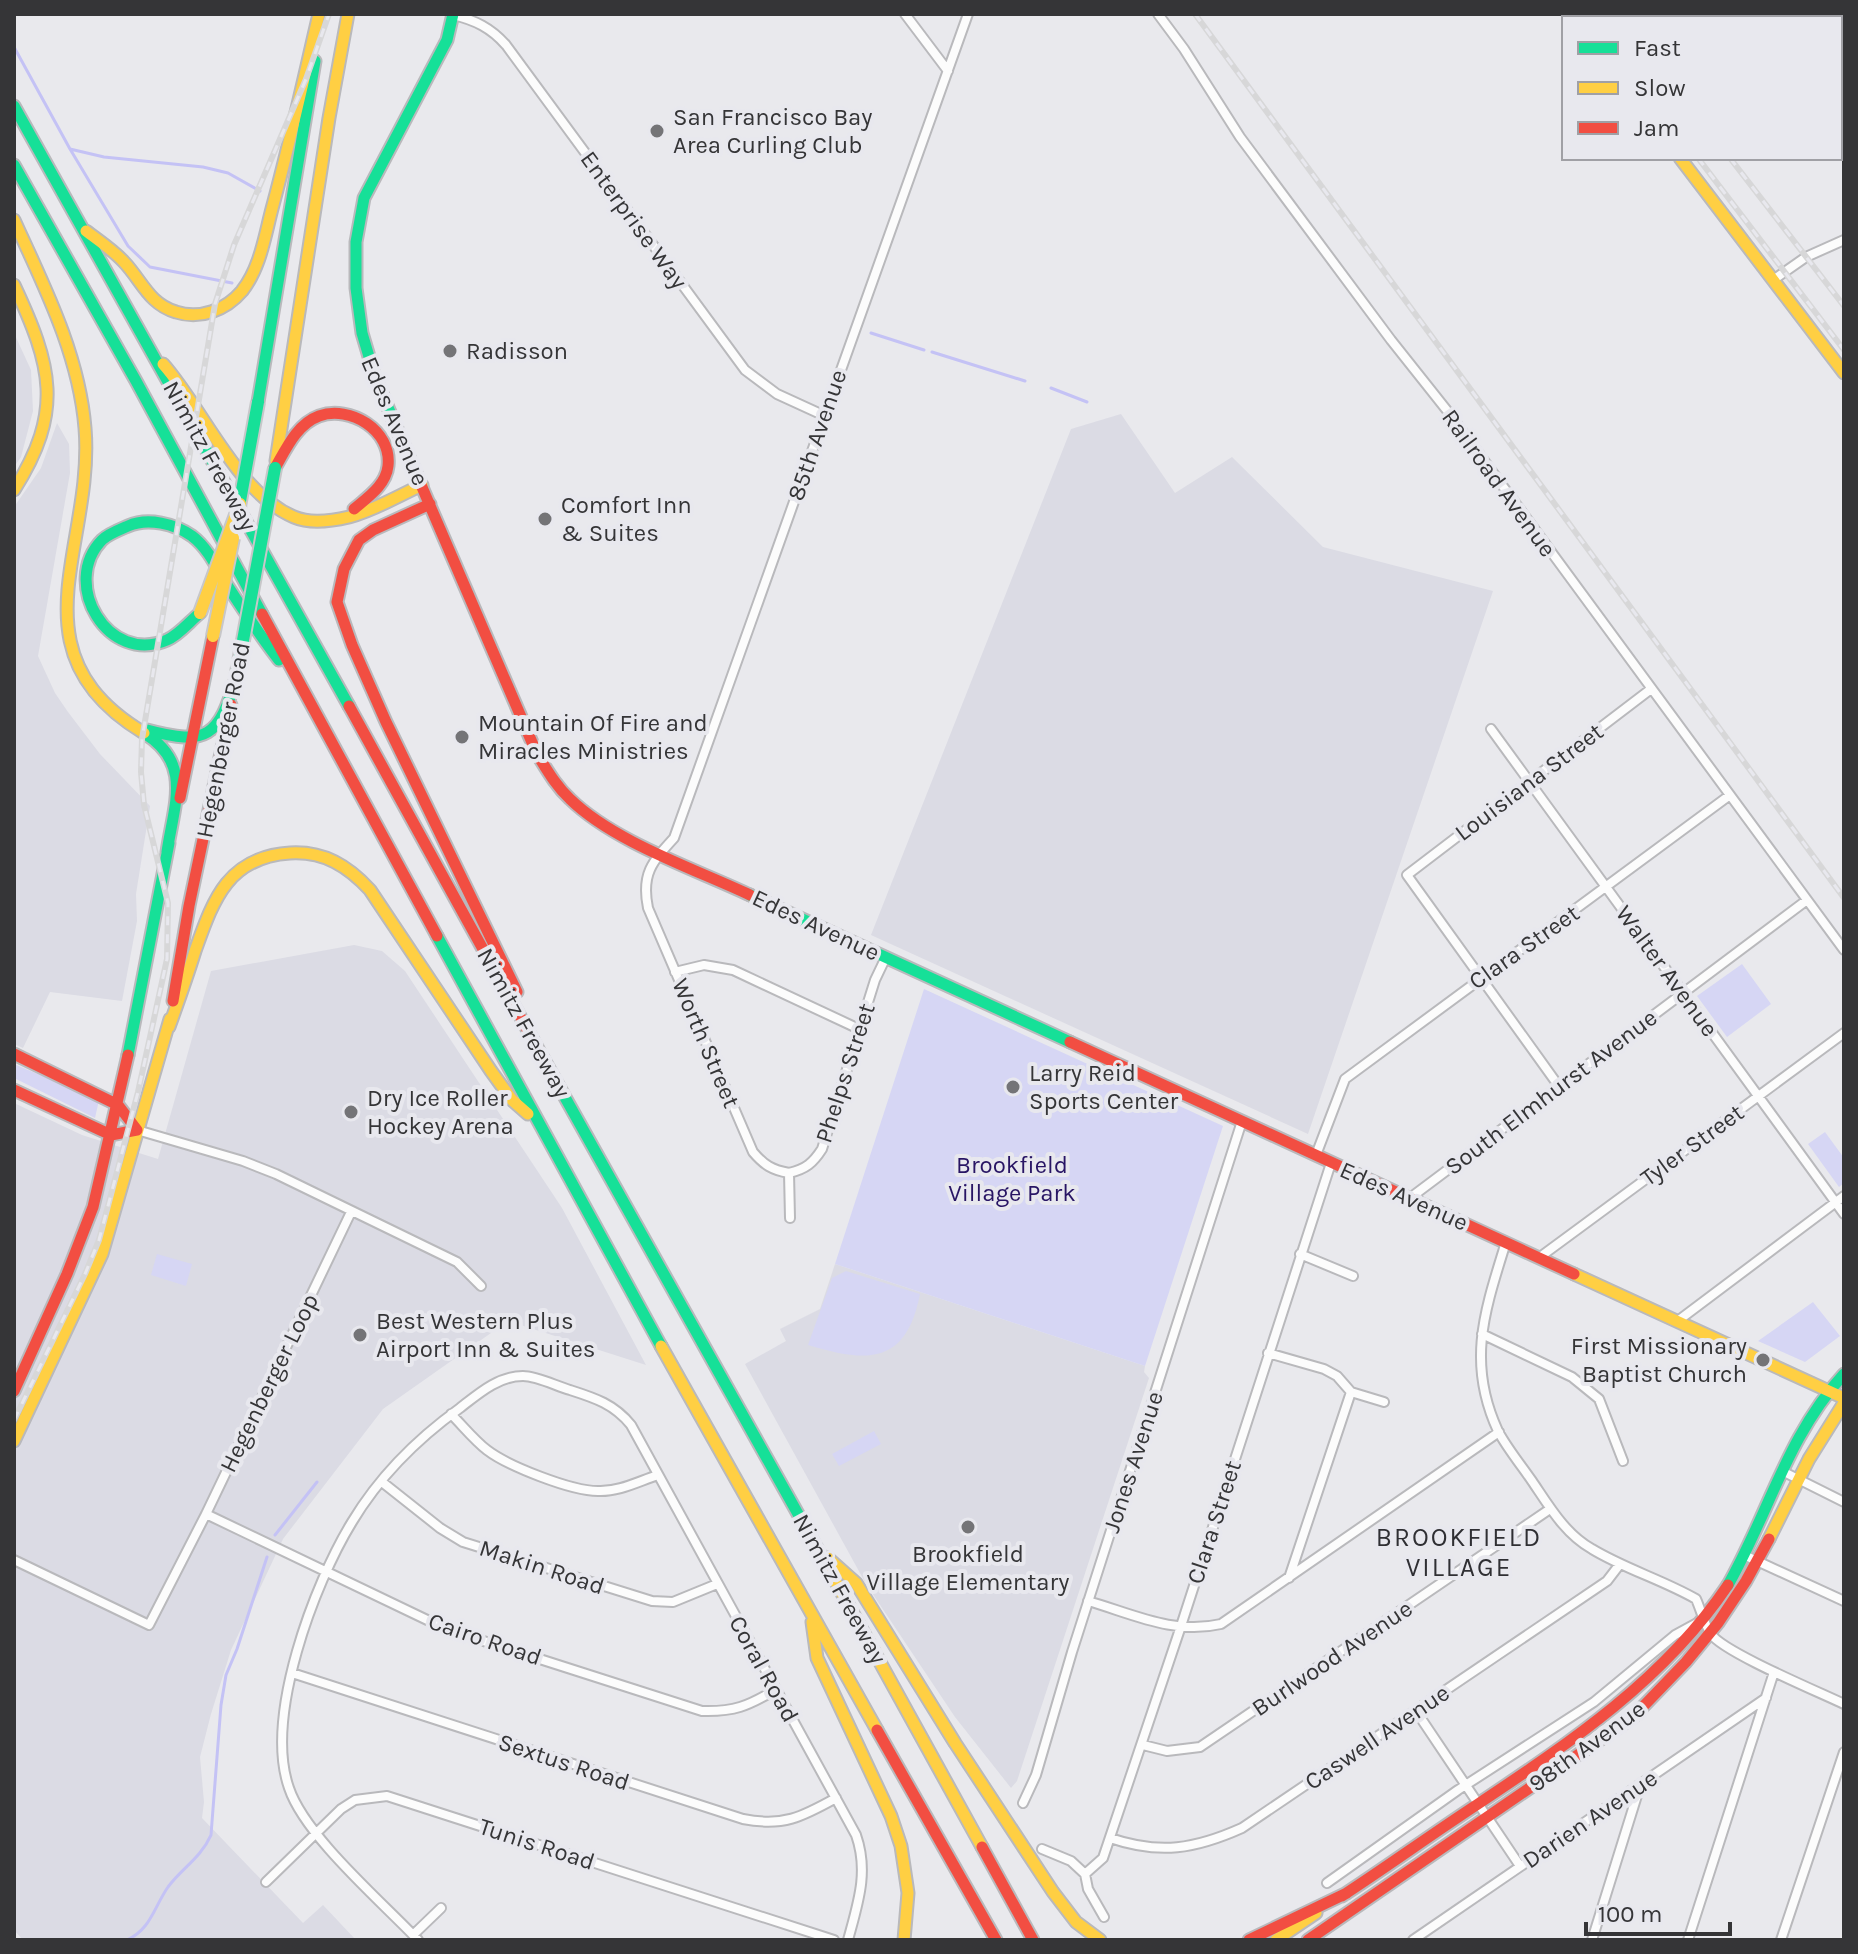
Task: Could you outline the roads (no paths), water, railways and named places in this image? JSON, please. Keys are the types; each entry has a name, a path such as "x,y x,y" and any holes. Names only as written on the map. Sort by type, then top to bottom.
{"main road":[{"path":"80,225 126,264 143,289 171,312 186,316 206,314 224,307 240,295 252,277 258,260 321,14"},
{"name":"Hegenberger Road","path":"14,1391 84,1232 118,1105 240,504 274,317 321,14"},
{"name":"Hegenberger Road","path":"14,1441 99,1262 169,1027 189,906 275,468 348,14"},
{"name":"Edes Avenue","path":"453,14 447,40 369,185 359,221 355,291 365,349 537,754 566,798 609,829 1331,1163 1679,1320 1844,1400"},
{"name":"Nimitz Freeway","path":"14,106 1033,1940"},
{"path":"1682,160 1844,373"},
{"name":"Nimitz Freeway","path":"14,165 136,381 535,1119 810,1614 996,1940"},
{"path":"14,220 66,336 85,414 86,465 66,589 67,631 84,679 98,697 157,742 173,761 175,776 167,852"},
{"path":"14,285 40,341 49,392 39,444 25,475 14,490"},
{"path":"151,353 178,378 232,459 259,492 293,517 328,521 367,511 422,485"},
{"path":"275,468 297,432 320,417 335,413 349,414 365,420 376,429 385,443 388,458 387,475 380,489 357,508 328,521"},
{"path":"240,504 200,613 188,628 167,642 152,647 119,640 104,630 88,603 86,574 97,546 122,526 158,522 176,527 193,536 215,564 263,641 299,685"},
{"path":"430,504 373,530 359,540 344,569 337,602 342,621 386,722 592,1147"},
{"path":"125,720 161,734 193,738 209,733 227,713 236,678"},
{"path":"169,1027 211,907 234,875 252,862 279,854 308,853 328,857 352,871 370,890 505,1091 535,1119"},
{"path":"14,1054 118,1105 137,1130 111,1135 14,1090"},
{"name":"98th Avenue","path":"1276,1940 1620,1704 1705,1618 1744,1555 1809,1416 1844,1374"},
{"name":"98th Avenue","path":"1308,1940 1633,1717 1676,1675 1711,1634 1758,1561 1820,1434 1844,1400"},
{"path":"819,1551 856,1583 1053,1892 1076,1922 1100,1940"},
{"path":"810,1614 817,1658 891,1816 900,1842 908,1899 904,1940"},
{"path":"1249,1940 1347,1893"}],"street":[{"name":"Enterprise Way","path":"453,14 483,25 506,45 745,370 777,394 825,416"},
{"path":"905,14 948,71"},
{"name":"85th Avenue","path":"661,853 674,838 968,14"},
{"name":"Railroad Avenue","path":"1158,14 1240,137 1449,413 1844,950"},
{"path":"1773,280 1806,257 1844,240"},
{"name":"Louisiana Street","path":"1480,978 1407,875 1651,689"},
{"name":"Walter Avenue","path":"1491,729 1844,1214"},
{"name":"Clara Street","path":"1316,1155 1345,1079 1730,795"},
{"name":"Worth Street","path":"661,853 650,864 645,896 648,908 753,1152 774,1171 789,1173"},
{"name":"South Elmhurst Avenue","path":"1410,1198 1807,900"},
{"name":"Phelps Street","path":"789,1173 802,1170 814,1161 822,1149 859,1029 886,957"},
{"path":"675,972 704,965 733,970 859,1029"},
{"path":"1480,978 1558,1085"},
{"name":"Tyler Street","path":"1540,1257 1844,1033"},
{"name":"Jones Avenue","path":"1023,1803 1036,1775 1088,1601 1242,1121"},
{"path":"137,1130 259,1167 457,1262 481,1286"},
{"name":"Clara Street","path":"1085,1874 1103,1858 1143,1745 1161,1681 1331,1163"},
{"path":"789,1173 790,1218"},
{"path":"1679,1320 1844,1196"},
{"name":"Hegenberger Loop","path":"14,1560 149,1625 206,1514 351,1212"},
{"path":"1506,1242 1482,1334 1479,1360 1483,1391 1499,1432 1550,1509 1573,1536 1590,1549 1696,1599 1711,1634 1719,1642 1774,1672 1844,1704"},
{"path":"1300,1254 1353,1276"},
{"path":"1482,1334 1572,1377 1599,1399 1623,1461"},
{"path":"1268,1353 1324,1369 1337,1376 1351,1392 1384,1402"},
{"name":"Coral Road","path":"451,1414 495,1383 524,1376 602,1400 619,1410 631,1425 856,1835 864,1871 848,1940"},
{"path":"1289,1579 1351,1392"},
{"path":"441,1908 415,1938 315,1833 288,1787 282,1739 292,1673 301,1639 326,1573 352,1522 382,1482 411,1446 451,1414 484,1448 504,1462 579,1489 599,1492 619,1489 658,1475"},
{"path":"1088,1601 1180,1629 1202,1629 1221,1624 1499,1432"},
{"path":"1782,1471 1844,1502"},
{"name":"Makin Road","path":"382,1482 440,1528 463,1542 577,1579 663,1602 673,1602 717,1584"},
{"name":"Burlwood Avenue","path":"1143,1745 1167,1751 1200,1747 1550,1509"},
{"name":"Cairo Road","path":"206,1514 446,1629 702,1711 727,1712 747,1706 775,1690"},
{"path":"1744,1555 1844,1601"},
{"name":"Caswell Avenue","path":"1110,1838 1145,1847 1186,1848 1242,1828 1607,1581 1620,1564"},
{"name":"98th Avenue","path":"1327,1883 1466,1785 1594,1702 1675,1635 1705,1618"},
{"path":"1688,1940 1774,1672"},
{"name":"Sextus Road","path":"292,1673 743,1819 762,1823 782,1822 803,1817 836,1798"},
{"name":"Darien Avenue","path":"1413,1940 1766,1698"},
{"path":"1416,1711 1520,1866"},
{"path":"1781,1940 1844,1752"},
{"path":"1592,1940 1640,1786"},
{"name":"Tunis Road","path":"266,1882 341,1809 369,1796 387,1796 834,1940"},
{"path":"1042,1849 1071,1861 1085,1874 1088,1889 1104,1917"}],"waterway":[{"path":"14,47 70,149 104,157 203,167 228,173 260,191"},
{"path":"70,149 128,246 150,267 232,283"},
{"path":"871,333 924,350"},
{"path":"932,352 1025,381"},
{"path":"1051,388 1087,402"},
{"path":"275,1535 317,1482"},
{"path":"127,1940 147,1924 168,1887 202,1850 211,1835 226,1675 267,1557"}],"railway":[{"path":"14,1420 99,1240 138,1092 167,959 168,903 144,805 142,739 215,304 234,245 306,79 329,14"},
{"path":"1195,14 1844,898"},
{"path":"1700,160 1844,350"},
{"path":"1732,160 1844,306"}],"place":[{"name":"San Francisco Bay Area Curling Club","path":"657,131"},
{"name":"Radisson","path":"450,351"},
{"name":"Comfort Inn & Suites","path":"545,519"},
{"name":"Mountain Of Fire and Miracles Ministries","path":"462,737"},
{"name":"Larry Reid Sports Center","path":"1013,1087"},
{"name":"Dry Ice Roller Hockey Arena","path":"351,1112"},
{"name":"Best Western Plus Airport Inn & Suites","path":"360,1335"},
{"name":"First Missionary Baptist Church","path":"1763,1360"},
{"name":"Brookfield Village Elementary","path":"968,1527"}],"district":[{"name":"BROOKFIELD VILLAGE","path":"1459,1552"}],"park label":[{"name":"Brookfield Village Park","path":"1012,1179"}]}
